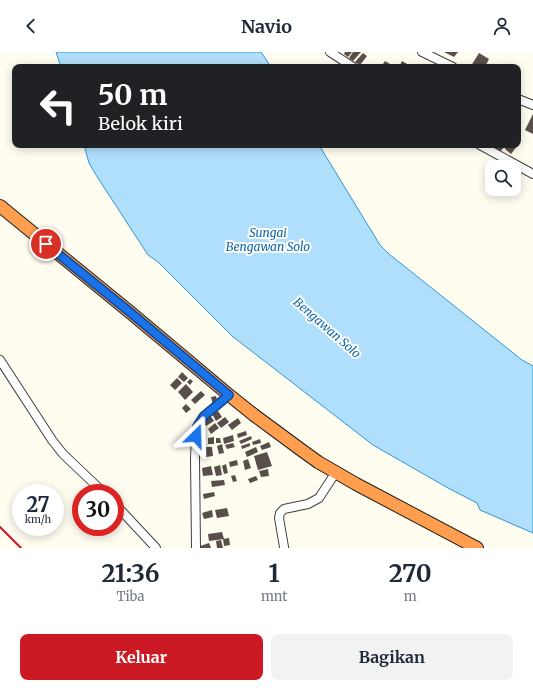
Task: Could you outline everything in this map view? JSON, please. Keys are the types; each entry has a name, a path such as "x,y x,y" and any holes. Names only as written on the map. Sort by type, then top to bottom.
{"highway":[{"path":"0,206 229,395 318,462 477,548"}],"street":[{"path":"330,52 348,64"},
{"path":"422,52 447,64"},
{"path":"521,100 533,105"},
{"path":"485,148 533,174"},
{"path":"0,360 52,440 63,454 95,484"},
{"path":"196,548 195,450 197,427 204,416 229,395"},
{"path":"284,547 280,513 284,509 308,504 319,498 336,472"},
{"path":"124,514 156,548"}],"water":[{"path":"56,52 261,52 269,64 60,64"},
{"name":"Sungai Bengawan Solo","path":"85,148 321,148 380,245 389,254 522,360 533,366 533,533 480,510 477,503 373,445 232,336 158,262 148,255 89,163"}],"building":[{"path":"345,52 352,52 348,57 344,54"},
{"path":"353,52 361,52 353,61 349,58"},
{"path":"444,52 458,52 454,57"},
{"path":"363,53 367,56 361,64 355,62"},
{"path":"479,53 489,59 486,64 472,64"},
{"path":"385,61 390,64 383,64"},
{"path":"533,114 533,134 525,130"},
{"path":"493,148 503,148 499,153"},
{"path":"506,148 516,148 511,154 505,149"},
{"path":"182,372 188,378 184,382 178,377"},
{"path":"177,378 182,383 175,390 170,385"},
{"path":"190,379 193,381 190,385 187,382"},
{"path":"186,384 193,392 185,400 178,392"},
{"path":"201,391 205,395 195,404 191,400"},
{"path":"216,396 218,404 213,405 211,397"},
{"path":"186,404 191,409 186,413 182,408"},
{"path":"218,411 222,417 216,421 212,414"},
{"path":"210,415 214,421 206,426 202,420"},
{"path":"225,417 229,422 221,428 217,423"},
{"path":"238,418 241,423 232,430 228,425"},
{"path":"215,423 219,428 211,434 208,429"},
{"path":"198,430 205,430 205,442 198,442"},
{"path":"246,431 247,435 238,438 237,434"},
{"path":"233,435 234,441 224,444 223,438"},
{"path":"251,436 252,439 241,444 239,441"},
{"path":"214,437 214,444 208,444 208,438"},
{"path":"216,438 220,438 221,443 216,443"},
{"path":"260,439 261,443 253,445 252,442"},
{"path":"269,442 271,447 262,450 260,446"},
{"path":"233,443 235,447 227,449 225,445"},
{"path":"250,443 250,446 242,449 241,446"},
{"path":"222,444 224,453 219,454 217,446"},
{"path":"198,445 204,445 205,452 199,452"},
{"path":"206,447 212,447 213,456 206,457"},
{"path":"256,447 258,452 247,457 245,452"},
{"path":"267,452 272,466 258,470 254,456"},
{"path":"248,459 251,468 245,470 243,461"},
{"path":"237,460 238,465 230,467 229,462"},
{"path":"226,464 228,473 224,474 222,466"},
{"path":"220,465 222,475 216,476 214,467"},
{"path":"211,466 213,475 203,476 202,468"},
{"path":"268,469 269,476 261,477 259,471"},
{"path":"235,475 237,481 233,482 231,476"},
{"path":"256,476 258,480 250,483 248,479"},
{"path":"224,480 225,485 212,487 211,481"},
{"path":"214,492 215,496 204,499 203,494"},
{"path":"227,508 229,516 217,518 215,510"},
{"path":"212,510 213,517 204,519 202,513"},
{"path":"222,532 224,539 209,541 208,534"},
{"path":"229,538 230,545 224,546 223,539"},
{"path":"221,540 223,548 217,548 216,541"},
{"path":"209,543 211,548 195,548"}],"railway":[{"path":"0,527 21,548"}],"route":[{"path":"46,244 229,395 204,416 197,427 196,436"}],"water label":[{"name":"Bengawan Solo","path":"327,328"}]}
